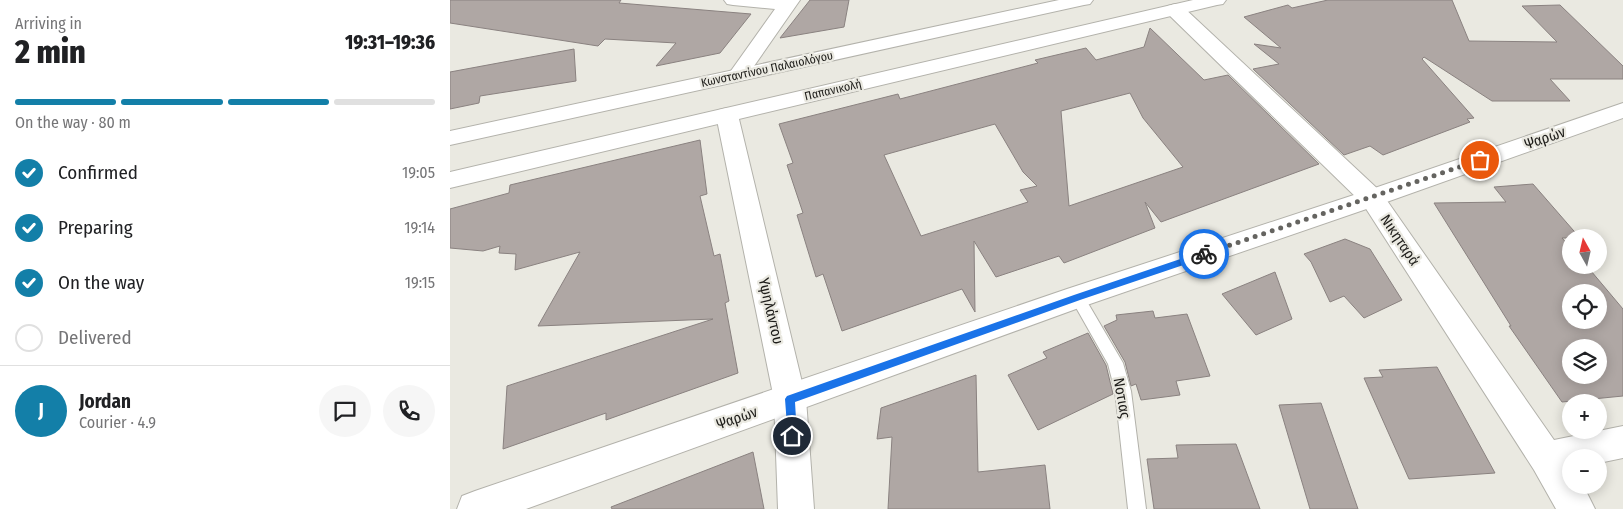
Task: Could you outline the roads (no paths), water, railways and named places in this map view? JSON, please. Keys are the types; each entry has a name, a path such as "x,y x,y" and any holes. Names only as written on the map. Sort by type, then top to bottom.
{"street":[{"path":"733,0 789,2"},
{"name":"Κωνσταντίνου Παλαιολόγου","path":"450,138 1084,0"},
{"name":"Παπανικολή","path":"450,180 1217,0"},
{"path":"738,75 789,2"},
{"name":"Νικηταρά","path":"1175,10 1372,198 1578,509"},
{"name":"Ψαρών","path":"475,509 1077,297 1372,198 1623,110"},
{"name":"Υψηλάντου","path":"727,115 790,399 796,509"},
{"path":"1546,458 1623,442"}],"lane":[{"name":"Νοτιας","path":"1077,297 1114,363 1123,391 1137,509"}]}
